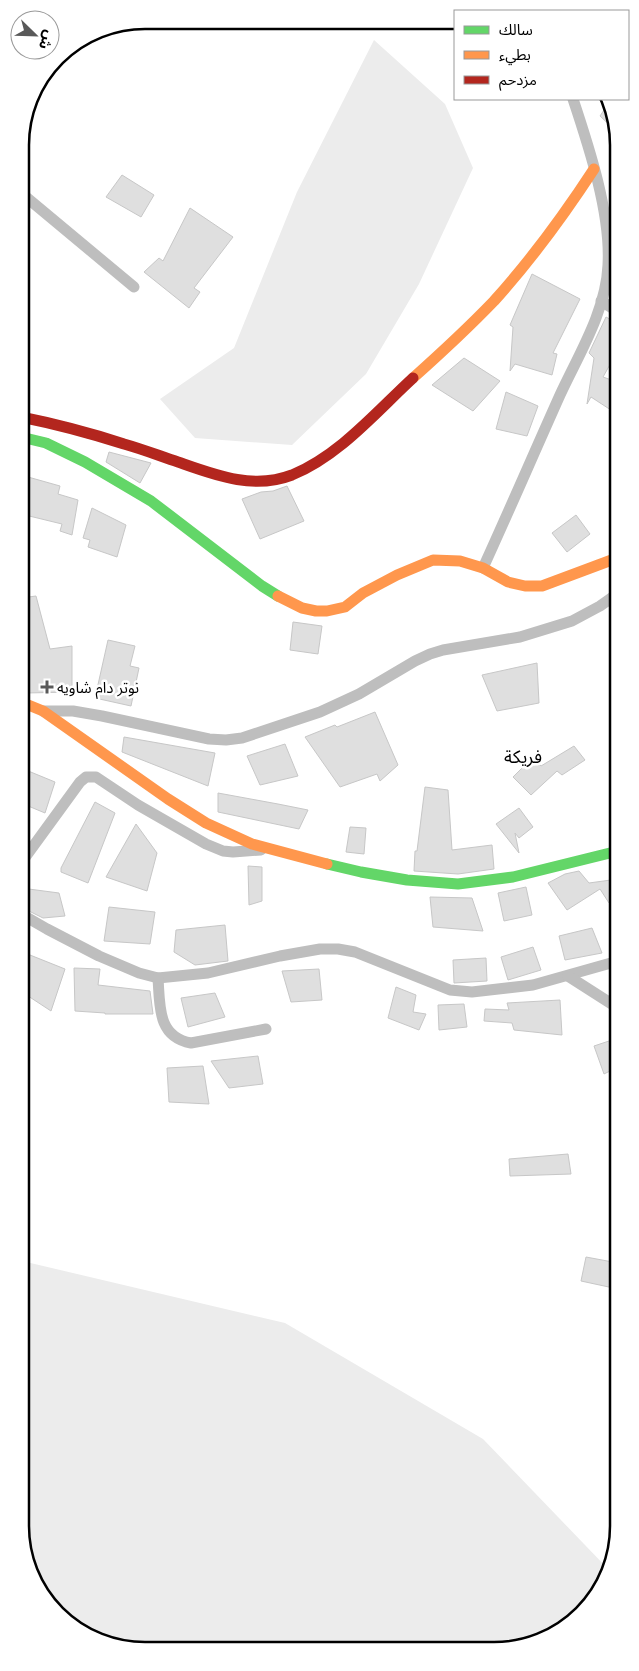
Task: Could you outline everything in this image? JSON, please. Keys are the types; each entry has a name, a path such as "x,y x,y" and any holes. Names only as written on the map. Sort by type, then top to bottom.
{"street":[{"path":"483,568 560,394 594,323 606,285 608,240 604,209 585,133 573,100"},
{"path":"29,418 85,432 227,477 250,482 270,482 289,475 334,450 457,338 519,270 579,192 594,169"},
{"path":"29,200 134,287"},
{"path":"601,301 610,307"},
{"path":"29,438 46,443 85,462 151,501 206,541 262,586 290,603 316,611 327,611 345,607 363,593 397,575 433,560 460,561 483,568 508,582 525,586 542,586 610,561"},
{"path":"43,711 83,713 209,739 226,740 242,738 320,712 359,694 415,660 430,654 520,636 572,621 610,599"},
{"path":"29,705 43,711 168,799 206,823 252,844 361,872 407,880 458,884 513,877 610,853"},
{"path":"29,852 80,782 86,777 92,776 102,780 138,805 206,844 223,851 271,849"},
{"path":"29,918 99,956 139,973 158,978 208,972 320,949 338,949 355,952 450,990 472,992 533,986 610,963"},
{"path":"568,976 610,1003"},
{"path":"158,978 162,1021 166,1029 180,1041 191,1043 266,1029"}],"shaded area":[{"path":"374,40 445,104 473,168 419,284 366,374 292,445 195,438 160,399 234,348 297,192"},
{"path":"29,1263 285,1323 483,1439 603,1564 595,1584 586,1597 565,1618 552,1627 531,1636 502,1642 137,1642 108,1636 87,1627 74,1618 53,1597 44,1584 31,1549 29,1526"}],"building":[{"path":"604,110 608,124 600,116"},
{"path":"122,175 154,195 141,217 106,197"},
{"path":"190,208 233,237 194,288 200,292 189,308 144,272 159,258 163,261"},
{"path":"532,274 580,299 553,353 557,354 552,375 515,364 510,371 513,327 510,325"},
{"path":"606,317 610,319 610,364 603,377 610,380 610,409 591,397 587,404 594,358 589,353"},
{"path":"464,358 500,381 473,411 432,385"},
{"path":"506,392 538,406 527,436 496,429"},
{"path":"109,452 151,463 140,483 106,462"},
{"path":"29,477 60,486 58,494 78,500 72,535 60,531 62,524 29,516"},
{"path":"287,486 304,521 260,539 242,499"},
{"path":"92,508 126,525 117,557 88,547 90,540 83,538"},
{"path":"576,515 590,534 567,552 552,533"},
{"path":"36,596 50,649 72,646 72,692 29,693 29,597"},
{"path":"293,622 322,626 318,654 290,650"},
{"path":"108,640 135,646 130,666 139,668 131,706 95,698"},
{"path":"537,663 539,703 497,711 482,675"},
{"path":"375,712 398,765 380,781 377,774 340,787 305,737"},
{"path":"124,737 215,753 208,786 122,752"},
{"path":"285,744 298,776 260,785 247,756"},
{"path":"574,746 585,760 562,775 557,771 531,795 513,777 533,757 541,766"},
{"path":"29,771 55,782 45,813 29,806"},
{"path":"425,787 448,790 452,850 492,845 494,869 458,874 414,871 415,851 417,851"},
{"path":"218,793 308,810 299,829 218,812"},
{"path":"95,802 115,813 88,883 61,872 61,868"},
{"path":"519,808 533,827 519,838 515,833 519,853 496,824"},
{"path":"136,824 157,853 147,891 106,877"},
{"path":"350,827 366,828 364,854 346,852"},
{"path":"248,866 262,867 262,901 249,905"},
{"path":"579,871 589,883 610,880 610,903 600,889 567,910 548,883 565,874"},
{"path":"526,887 532,915 504,921 498,893"},
{"path":"29,889 59,893 65,916 43,918 29,911"},
{"path":"430,897 472,898 483,931 433,927"},
{"path":"109,907 155,912 150,944 104,941"},
{"path":"225,925 228,961 195,965 174,952 176,930"},
{"path":"592,928 602,953 565,960 559,936"},
{"path":"533,947 541,970 508,980 501,957"},
{"path":"29,955 65,969 51,1011 29,997"},
{"path":"486,958 487,981 454,983 453,960"},
{"path":"74,968 100,969 98,985 150,991 153,1014 105,1014 75,1011"},
{"path":"319,969 322,1000 291,1002 282,971"},
{"path":"396,987 416,995 413,1012 426,1014 419,1030 388,1018"},
{"path":"215,993 225,1017 188,1027 181,998"},
{"path":"560,1000 562,1035 514,1030 512,1023 484,1021 485,1009 509,1010 507,1003"},
{"path":"464,1004 467,1027 439,1030 438,1005"},
{"path":"610,1041 610,1071 604,1074 594,1046"},
{"path":"258,1056 263,1084 229,1088 211,1061"},
{"path":"203,1066 209,1104 169,1102 167,1068"},
{"path":"568,1154 571,1174 510,1176 509,1159"},
{"path":"586,1257 610,1262 610,1287 581,1281"}],"traffic: fast":[{"path":"29,439 46,443 85,462 151,501 262,586 278,596"},
{"path":"327,864 407,880 458,884 513,877 610,853"}],"traffic: slow":[{"path":"413,378 474,321 521,270 547,237 594,169"},
{"path":"278,596 302,608 327,611 345,607 363,593 397,575 433,560 460,561 483,568 508,582 525,586 542,586 610,561"},
{"path":"29,705 43,711 168,799 206,823 252,844 327,864"}],"traffic: jam":[{"path":"29,419 98,436 220,476 249,481 263,481 292,475 326,456 357,432 413,378"}],"place":[{"name":"نوتر دام شاويه","path":"47,687"}],"district":[{"name":"فريكة","path":"523,757"}]}
